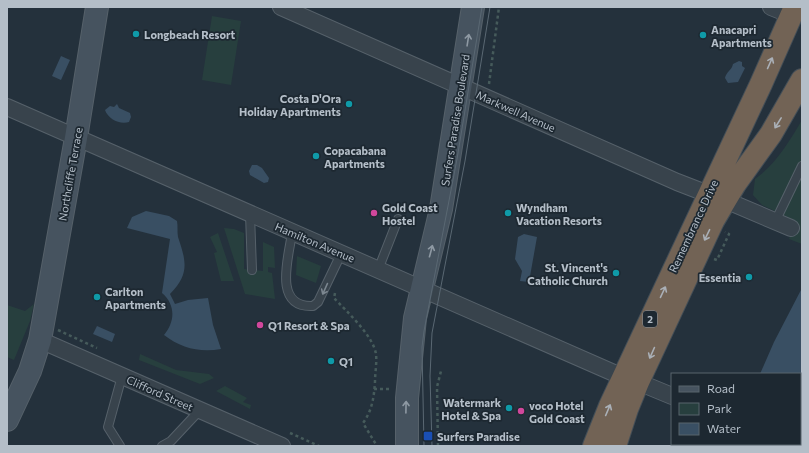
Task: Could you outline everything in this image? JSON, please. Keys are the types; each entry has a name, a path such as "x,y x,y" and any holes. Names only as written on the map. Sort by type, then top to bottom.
{"highway":[{"name":"Remembrance Drive","path":"594,446 631,380 706,236 716,197 780,42 798,17"},
{"name":"Remembrance Drive","path":"716,197 771,134 802,80"},
{"name":"Remembrance Drive","path":"615,446 627,409 631,380"}],"street":[{"name":"Northcliffe Terrace","path":"7,420 30,371 40,340 76,138 97,7"},
{"name":"Markwell Avenue","path":"281,7 677,182 791,228"},
{"name":"Surfers Paradise Boulevard","path":"407,446 406,398 415,318 441,209 473,7"},
{"path":"771,7 798,17"},
{"name":"Hamilton Avenue","path":"7,107 292,233 631,380 671,396"},
{"name":"Clifford Street","path":"40,340 282,446"}],"lane":[{"path":"775,222 802,166"},
{"path":"250,214 252,270"},
{"path":"378,270 398,220"},
{"path":"292,233 286,287 289,296 301,304 312,306 318,302 341,254"},
{"path":"120,446 108,427 122,376"},
{"path":"162,446 171,441 200,410"}],"path":[{"path":"489,84 499,7"},
{"path":"336,292 334,298 360,326 370,340 376,353 371,410 363,423 378,446"},
{"path":"438,446 437,387 441,371"},
{"path":"374,389 392,390"}],"green space":[{"path":"212,16 241,21 231,85 202,80"},
{"path":"802,120 802,244 789,239 796,221 762,205 753,195 755,179 776,160"},
{"path":"224,228 234,229 244,233 244,269 263,271 263,242 274,247 275,268 268,267 268,272 272,273 275,299 245,294"},
{"path":"218,233 234,281 221,281 214,253 217,252 210,237"},
{"path":"297,256 321,266 316,283 296,275"},
{"path":"34,304 30,321 14,360 7,357 7,305 25,311"},
{"path":"140,354 176,370 209,374 214,378 200,384 139,360"},
{"path":"225,386 247,398 243,402 251,405 250,409 216,391"}],"water":[{"path":"61,56 70,60 61,80 52,76"},
{"path":"739,61 742,62 742,66 745,68 738,82 728,83 725,78 726,76 733,64"},
{"path":"117,104 119,108 130,113 131,117 129,122 122,123 112,119 105,110 110,106 114,107"},
{"path":"252,165 257,165 262,168 269,178 268,182 264,183 250,175 249,171"},
{"path":"146,211 169,216 177,221 178,237 183,253 184,267 181,280 170,294 175,304 188,300 208,298 213,325 221,349 198,350 177,343 164,335 168,330 172,319 172,308 167,298 162,293 170,239 127,228 132,217"},
{"path":"524,234 537,237 529,282 520,281 522,271 515,259 518,237"},
{"path":"802,288 802,446 725,446 801,445 801,373 760,373 774,342"},
{"path":"97,326 115,334 112,342 93,334"}],"tram line":[{"path":"424,446 422,347 424,331 457,159 482,7"},
{"path":"432,446 430,376 432,333 465,161 490,7"}],"place":[{"name":"Longbeach Resort","path":"136,34"},
{"name":"Anacapri Apartments","path":"703,35"},
{"name":"Costa D'Ora Holiday Apartments","path":"349,104"},
{"name":"Copacabana Apartments","path":"316,156"},
{"name":"Gold Coast Hostel","path":"374,213"},
{"name":"Wyndham Vacation Resorts","path":"508,213"},
{"name":"St. Vincent's Catholic Church","path":"616,273"},
{"name":"Essentia","path":"749,277"},
{"name":"Carlton Apartments","path":"97,297"},
{"name":"Q1 Resort & Spa","path":"260,325"},
{"name":"Q1","path":"331,361"},
{"name":"Watermark Hotel & Spa","path":"509,408"},
{"name":"voco Hotel Gold Coast","path":"521,411"},
{"name":"Surfers Paradise","path":"428,436"}]}
